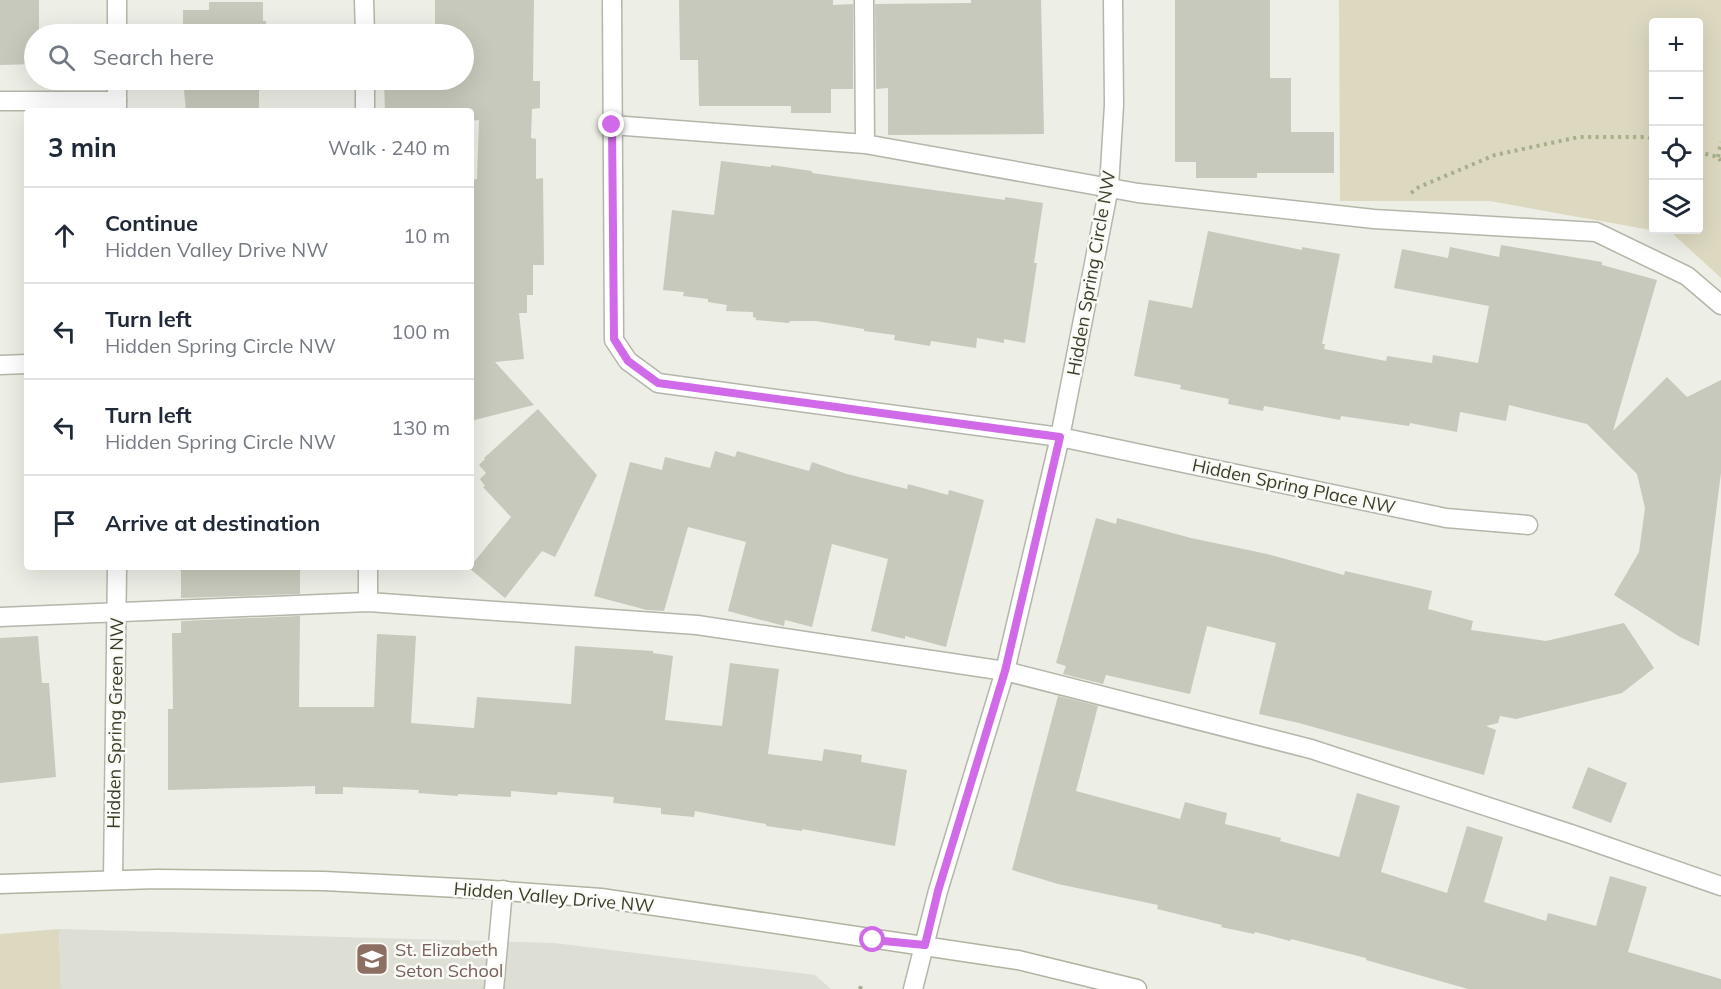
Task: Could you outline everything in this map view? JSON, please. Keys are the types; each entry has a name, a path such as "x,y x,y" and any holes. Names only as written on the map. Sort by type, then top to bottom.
{"street":[{"path":"117,0 117,24"},
{"path":"364,0 365,24"},
{"path":"612,0 614,339 628,361 658,383 1060,437"},
{"path":"864,0 865,144"},
{"name":"Hidden Spring Circle NW","path":"913,989 938,891 1005,671 1060,437 1109,188 1114,105 1113,0"},
{"path":"0,101 117,106 117,90"},
{"path":"365,90 365,108"},
{"path":"612,125 865,144 1137,193 1374,219 1596,232 1687,276 1721,305"},
{"path":"0,365 24,364"},
{"name":"Hidden Spring Place NW","path":"1060,437 1446,518 1528,525"},
{"name":"Hidden Spring Green NW","path":"113,879 117,570"},
{"path":"368,570 368,602"},
{"path":"0,617 368,602 697,626 1005,671 1311,749 1721,886"},
{"name":"Hidden Valley Drive NW","path":"0,884 113,879 324,881 503,890 601,898 1018,960 1137,989"},
{"path":"494,989 503,890"}],"path":[{"path":"1374,219 1419,188 1495,155 1579,137 1649,138"},
{"path":"1703,154 1720,159 1721,142"}],"shaded area":[{"path":"1339,0 1721,0 1721,278 1673,234 1703,234 1703,18 1649,18 1649,230 1490,201 1340,201"},
{"name":"St. Elizabeth Seton School","path":"59,929 554,943 815,975 831,989 61,989"},
{"path":"59,929 61,989 0,989 0,934"}],"building":[{"path":"0,0 39,0 39,24 24,24 24,64 0,65"},
{"path":"435,0 534,0 533,81 540,81 540,108 532,109 531,138 536,139 536,179 543,178 544,265 533,265 533,295 527,295 527,313 519,313 524,359 495,362 534,405 474,420 474,180 477,179 479,120 474,121 474,108 385,108 384,90 474,90 474,24 435,24"},
{"path":"679,0 833,0 833,5 853,4 853,89 831,89 831,113 791,113 791,106 699,106 698,60 680,60"},
{"path":"971,0 1041,0 1044,134 888,135 888,88 876,89 875,4 971,3"},
{"path":"1175,0 1270,0 1270,78 1291,78 1291,132 1334,132 1334,173 1257,173 1257,178 1196,178 1196,162 1175,162"},
{"path":"209,2 263,2 263,21 266,21 266,24 183,24 183,10 209,10"},
{"path":"184,90 259,90 259,108 186,108"},
{"path":"721,161 771,167 771,165 812,171 812,173 1005,200 1005,197 1043,203 1025,343 1004,339 1004,343 977,338 976,348 931,341 930,346 894,340 895,335 816,321 790,321 789,323 756,320 753,312 726,311 727,305 708,302 708,299 683,296 684,292 663,290 672,210 714,215"},
{"path":"1208,231 1302,250 1302,247 1340,254 1322,344 1325,344 1324,349 1386,361 1387,356 1432,363 1433,355 1478,363 1489,306 1394,288 1402,249 1448,258 1450,247 1499,257 1501,245 1602,262 1602,265 1657,280 1613,431 1667,377 1687,397 1721,380 1721,473 1699,646 1680,637 1614,595 1639,552 1645,508 1637,474 1587,424 1509,405 1506,421 1460,412 1457,432 1410,423 1409,426 1341,416 1340,420 1264,406 1263,411 1228,404 1229,399 1180,389 1181,385 1134,376 1149,300 1192,308"},
{"path":"538,409 597,475 555,557 542,551 505,598 471,570 474,570 474,562 511,517 483,487 485,486 480,479 486,473 479,465"},
{"path":"715,451 735,457 737,451 809,471 812,462 847,474 907,489 908,484 948,495 949,490 984,500 946,647 905,636 905,639 871,631 888,559 832,544 812,627 785,620 784,626 728,611 746,542 688,527 664,611 647,610 594,596 630,462 662,470 665,457 710,468"},
{"path":"1096,518 1116,524 1117,518 1344,575 1345,571 1432,591 1428,609 1473,621 1471,630 1546,641 1624,623 1654,668 1622,693 1516,719 1500,716 1498,723 1486,726 1496,730 1484,775 1259,714 1276,643 1207,626 1190,694 1106,675 1103,684 1063,674 1066,666 1056,663"},
{"path":"181,570 300,570 300,594 181,598"},
{"path":"300,616 299,707 374,707 377,634 416,636 411,723 474,728 477,697 571,704 575,646 653,651 653,653 673,656 665,720 722,726 730,663 779,669 768,754 822,761 824,749 862,755 861,762 907,770 895,846 802,829 802,831 766,826 766,824 695,811 694,817 661,814 661,808 613,803 614,797 558,792 557,795 511,791 511,797 458,794 458,796 418,793 419,790 343,787 343,794 315,794 315,786 168,790 168,709 173,709 172,633 181,633 181,621"},
{"path":"38,636 42,683 49,683 56,777 0,783 0,638"},
{"path":"1058,696 1098,706 1076,791 1180,819 1185,802 1227,813 1225,824 1281,838 1280,841 1339,857 1357,793 1400,806 1381,872 1447,893 1467,826 1503,837 1484,902 1546,921 1548,913 1596,926 1610,876 1647,887 1628,952 1721,979 1721,989 1468,989 1366,960 1366,958 1291,939 1290,941 1255,932 1254,934 1221,927 1222,925 1157,909 1158,905 1058,884 1012,870"},
{"path":"1588,767 1627,783 1611,823 1572,808"}],"place":[{"name":"St. Elizabeth Seton School","path":"372,959"}],"route":[{"path":"612,125 614,339 628,361 658,383 1060,437 1005,671 938,891 925,945 873,940"}]}
